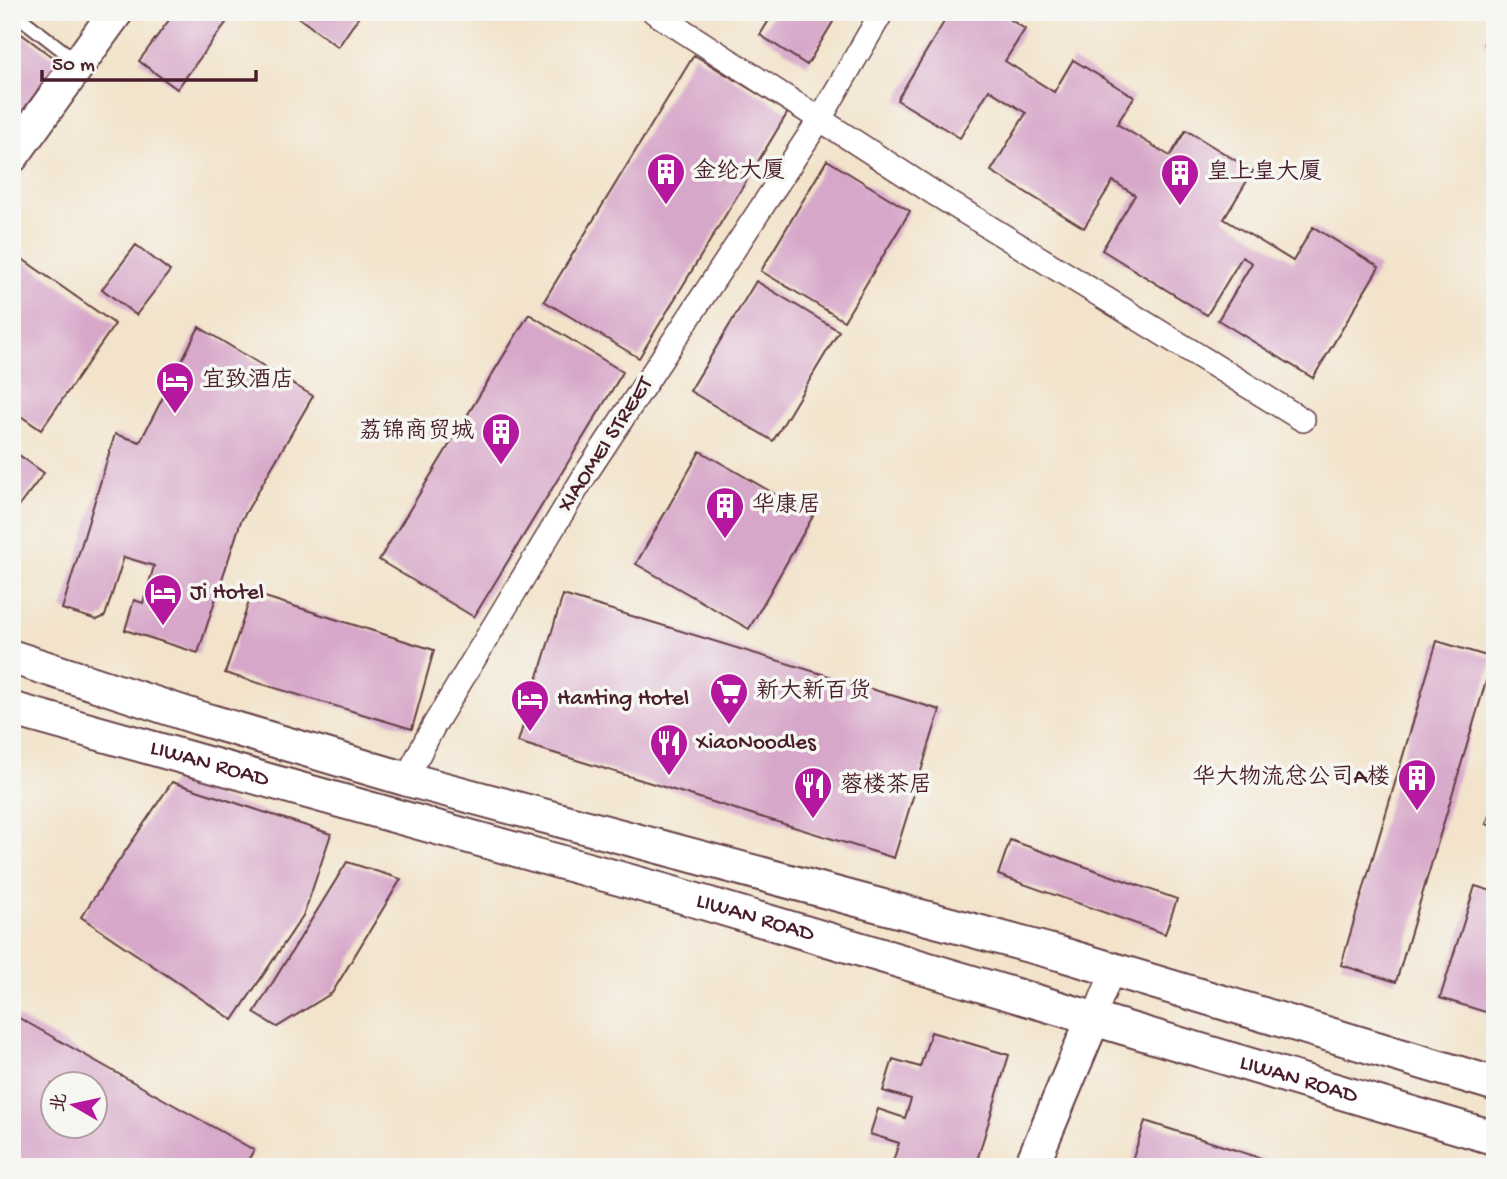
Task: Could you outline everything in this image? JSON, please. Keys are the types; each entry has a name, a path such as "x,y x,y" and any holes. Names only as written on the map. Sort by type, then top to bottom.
{"main road":[{"path":"12,156 116,12"},
{"name":"LIWAN ROAD","path":"12,657 199,718 406,779 1048,951 1495,1084"},
{"name":"LIWAN ROAD","path":"12,709 668,892 1495,1138"},
{"path":"1031,1167 1093,1019"}],"street":[{"path":"654,12 937,195 1303,420"},
{"name":"XIAOMEI STREET","path":"406,779 433,727 585,475 820,119 882,12"},
{"path":"1093,1019 1113,971"}],"lane":[{"path":"13,12 79,63"}],"building":[{"path":"175,12 234,12 177,89 139,61"},
{"path":"291,12 362,12 338,47"},
{"path":"774,12 839,12 807,65 760,35"},
{"name":"皇上皇大厦","path":"950,12 998,12 1025,29 1005,61 1054,92 1073,60 1134,97 1117,124 1170,156 1186,130 1253,171 1224,219 1293,261 1313,227 1379,267 1313,378 1218,320 1252,263 1242,257 1207,315 1102,250 1135,195 1113,181 1084,228 991,171 1026,113 989,90 960,138 897,100"},
{"path":"1495,23 1495,49 1484,43"},
{"path":"12,27 59,62 12,125"},
{"name":"金纶大厦","path":"694,55 788,112 639,358 544,301"},
{"path":"827,160 910,211 844,321 761,271"},
{"path":"136,245 170,271 136,315 102,289"},
{"path":"18,256 115,324 41,430 12,410 12,264"},
{"path":"756,281 839,331 773,441 690,391"},
{"name":"荔锦商贸城","path":"529,314 623,372 474,617 379,560"},
{"path":"199,327 313,396 241,521 198,653 125,630 134,600 143,603 154,566 124,557 105,616 97,620 62,609 115,434 140,442"},
{"path":"12,450 44,473 12,515"},
{"name":"华康居","path":"700,451 813,516 749,629 636,564"},
{"path":"252,593 434,650 412,729 225,673"},
{"name":"新大新百货","path":"563,595 940,710 894,858 518,742"},
{"name":"华大物流总公司A楼","path":"1437,641 1493,658 1396,982 1341,965"},
{"path":"172,782 331,834 304,914 233,1020 81,917"},
{"path":"1495,802 1495,827 1486,824"},
{"path":"1010,840 1177,899 1165,934 998,875"},
{"path":"347,862 401,879 332,993 277,1027 254,1013"},
{"path":"1475,886 1495,892 1495,1015 1440,998"},
{"path":"12,1014 254,1150 244,1167 12,1167"},
{"path":"931,1032 1009,1055 975,1167 891,1167 899,1143 870,1134 878,1109 905,1118 911,1099 883,1091 893,1059 920,1067"},
{"path":"1145,1121 1285,1166 1285,1167 1130,1167"}],"place":[{"name":"金纶大厦","path":"666,206"},
{"name":"皇上皇大厦","path":"1180,207"},
{"name":"宜致酒店","path":"175,415"},
{"name":"荔锦商贸城","path":"501,466"},
{"name":"华康居","path":"725,540"},
{"name":"Ji Hotel","path":"163,627"},
{"name":"新大新百货","path":"729,726"},
{"name":"Hanting Hotel","path":"530,733"},
{"name":"XiaoNoodles","path":"669,777"},
{"name":"华大物流总公司A楼","path":"1417,812"},
{"name":"蓉楼茶居","path":"813,820"}]}
